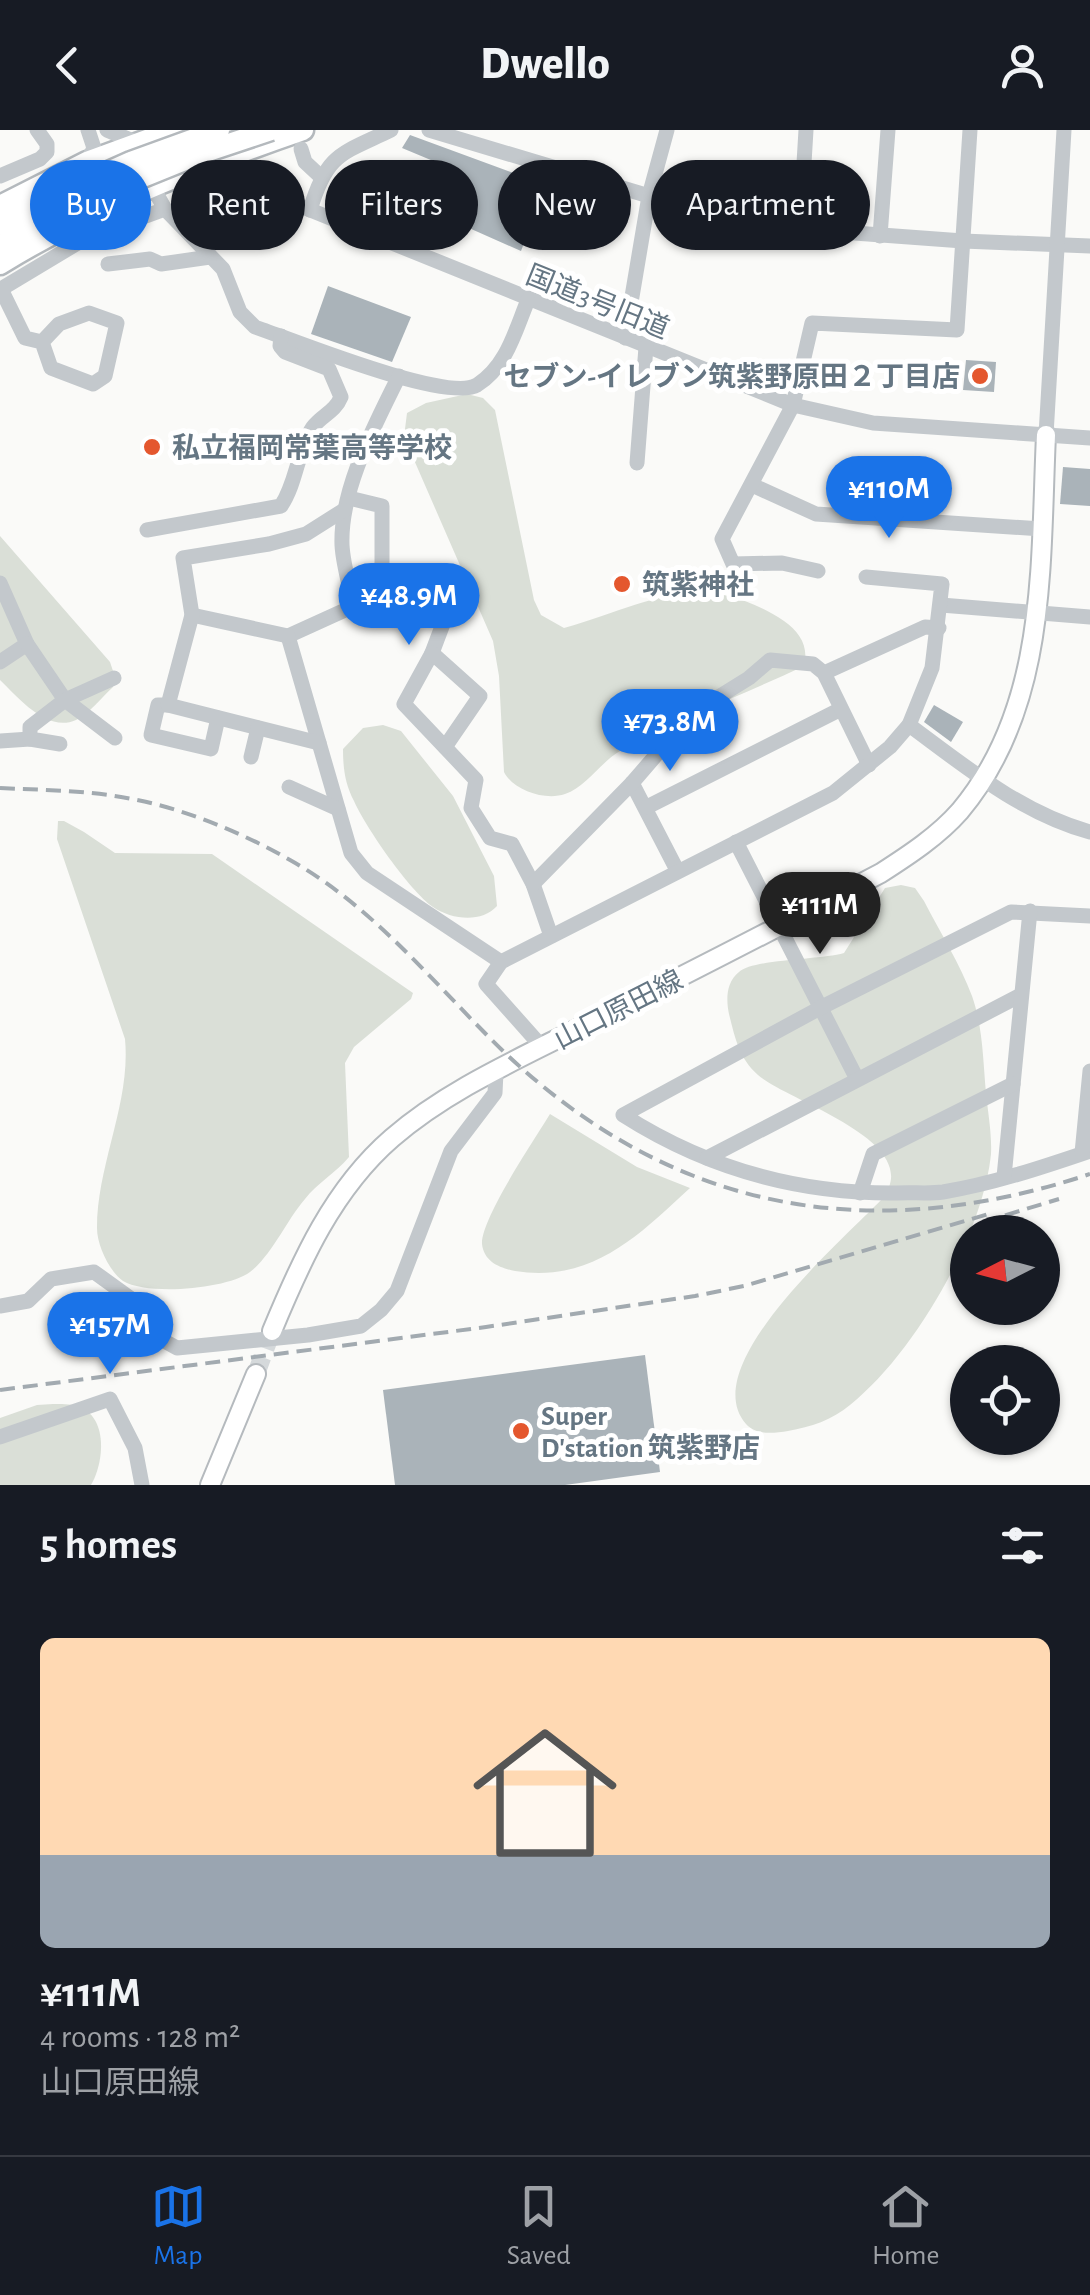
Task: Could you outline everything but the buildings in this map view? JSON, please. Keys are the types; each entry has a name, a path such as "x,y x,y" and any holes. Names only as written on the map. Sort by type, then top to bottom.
{"highway":[{"path":"116,160 138,143 174,130"},
{"path":"136,160 219,130"},
{"path":"151,166 271,130"},
{"path":"233,160 302,140"},
{"path":"0,264 58,230 171,180"},
{"path":"0,206 30,197"},
{"path":"0,225 30,210"},
{"path":"0,246 30,224"}],"main road":[{"name":"山口原田線","path":"272,1332 300,1264 328,1214 390,1140 426,1112 542,1047 881,872 920,847 959,812 1013,721 1030,665 1037,610 1046,436"},
{"path":"210,1485 256,1374"}],"street":[{"path":"0,176 40,159 47,152 47,144 37,130"},
{"path":"88,130 94,148 92,160"},
{"name":"国道3号旧道","path":"107,130 184,160"},
{"path":"310,210 320,176 340,154 391,130"},
{"path":"429,130 649,196"},
{"path":"626,338 649,196 667,130"},
{"path":"806,130 800,229 1090,246"},
{"path":"880,236 888,130"},
{"path":"818,571 782,563 733,564 722,540 793,405 812,322 956,330 970,130"},
{"path":"1046,436 1064,130"},
{"path":"302,140 305,162 320,176"},
{"path":"152,186 164,209 223,270 240,312 255,327 400,376 452,390 474,386 502,363 528,300"},
{"name":"国道3号旧道","path":"305,208 793,405 873,424 1090,438"},
{"path":"42,342 26,338 1,289 86,238 164,209"},
{"path":"108,264 150,258 161,264 210,258"},
{"path":"88,313 117,323 105,376 94,384 51,368 42,342 58,324 88,313"},
{"path":"147,530 282,506 308,435 316,422 338,405 340,389 329,369 285,352 280,346 281,336"},
{"path":"637,462 646,348"},
{"path":"354,606 342,546 347,504 370,437 400,376"},
{"path":"752,486 816,514 1042,528"},
{"path":"168,706 192,615 182,558 306,534 347,504 382,506 382,565 354,606 288,636 192,615"},
{"path":"542,1047 486,984 501,962 833,793 909,725 932,668 942,584 866,577"},
{"path":"0,583 27,644 66,700 115,738"},
{"path":"941,605 1090,617"},
{"path":"448,608 432,653 404,704 476,780 470,808 490,838 512,844 533,884 551,936"},
{"path":"824,673 924,628 939,628"},
{"path":"288,636 351,853 367,873 501,962"},
{"path":"0,662 27,644"},
{"path":"432,653 480,696 445,747"},
{"path":"533,884 676,732 770,660 813,664 824,673 869,764"},
{"path":"30,739 30,727 66,700 114,678"},
{"path":"218,718 211,749 151,735 158,705 168,706 319,742"},
{"path":"646,807 841,709"},
{"path":"909,725 982,778 1048,819 1090,832"},
{"path":"251,757 258,728"},
{"path":"0,742 30,739 60,744"},
{"path":"632,782 678,870"},
{"path":"288,787 338,809"},
{"path":"736,842 858,1079"},
{"path":"1090,916 1010,912 820,1008 623,1115 660,1139 784,1184 860,1193 941,1192 1086,1152 1090,1070"},
{"path":"1004,1177 1030,912"},
{"path":"707,1158 1021,995"},
{"path":"0,1306 28,1300 51,1280 94,1272 137,1303 156,1337 177,1348 360,1326 397,1291 452,1150 495,1093 496,1072"},
{"path":"860,1193 873,1154 1012,1084"},
{"path":"0,1437 110,1399 134,1448 142,1485"}],"shaded area":[{"path":"467,394 483,398 495,410 534,600 541,615 564,628 674,595 726,596 754,605 790,625 804,646 804,666 620,751 565,794 539,795 515,784 504,772 499,676 493,641 404,437 407,413 426,403"},
{"path":"0,536 110,662 113,687 76,720 65,723 44,718 0,680"},
{"path":"383,725 401,731 453,796 494,876 497,906 491,911 467,918 433,907 401,874 360,813 347,782 343,749 363,728"},
{"path":"58,821 84,832 115,853 212,854 413,993 411,999 354,1047 345,1063 349,1157 310,1193 258,1265 239,1278 187,1288 135,1286 118,1277 102,1250 97,1228 98,1204 123,1087 125,1039 57,839"},
{"path":"885,888 915,888 972,996 982,1044 991,1139 985,1186 976,1215 950,1215 950,1274 921,1324 874,1383 843,1410 821,1422 788,1431 760,1432 746,1424 736,1399 740,1370 756,1338 808,1273 881,1200 891,1179 887,1160 871,1142 752,1068 733,1031 727,1003 729,986 747,968 844,953"},
{"path":"550,1114 637,1167 690,1188 632,1239 590,1263 542,1273 509,1270 486,1255 482,1244 484,1232 499,1198"},
{"path":"68,1404 87,1411 99,1430 101,1453 91,1485 0,1485 0,1418 37,1405"}],"tunnel":[{"path":"256,1374 272,1331"}],"railway":[{"path":"0,788 91,793 143,801 208,821 290,860 349,900 503,1051 568,1106 636,1149 705,1180 778,1201 852,1210 929,1208 1009,1196 1090,1174"},
{"path":"1006,1215 1059,1199"},
{"path":"0,1390 695,1296 744,1286 992,1213"}],"place":[{"name":"セブン-イレブン筑紫野原田２丁目店","path":"980,376"},
{"name":"私立福岡常葉高等学校","path":"152,447"},
{"name":"筑紫神社","path":"622,584"},
{"name":"Super D'station 筑紫野店","path":"521,1431"}]}
